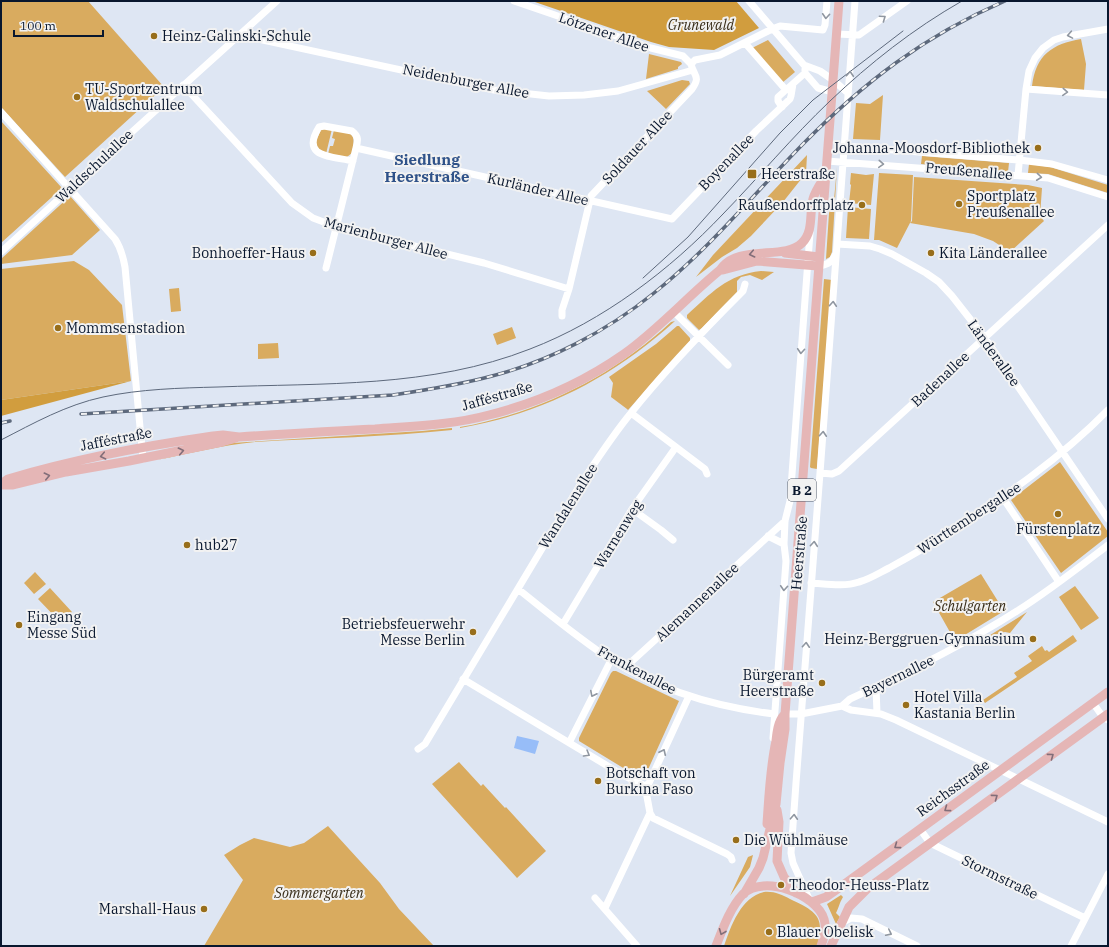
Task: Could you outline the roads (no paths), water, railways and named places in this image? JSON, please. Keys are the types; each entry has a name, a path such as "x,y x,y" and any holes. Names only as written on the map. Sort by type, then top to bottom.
{"main road":[{"name":"Heerstraße","path":"744,894 759,868 764,854 776,804 785,729 819,261 833,92 832,76 839,1"},
{"name":"Heerstraße","path":"810,228 813,197 826,175"},
{"name":"Jafféstraße","path":"1,484 8,479 50,467 141,448 213,436 224,435 239,437 439,424 477,418 501,412 547,396 586,377 633,347 674,312 720,270 724,264 746,255 791,250 798,246 806,237 810,228"},
{"name":"Jafféstraße","path":"775,252 808,260"},
{"name":"Jafféstraße","path":"720,270 757,261 819,261"},
{"name":"Jafféstraße","path":"1,484 13,485 66,472 142,459 239,437"},
{"name":"Reichsstraße","path":"841,923 849,907 851,891 920,829 1108,692"},
{"name":"Heerstraße","path":"766,843 772,760 778,728 780,721 785,714"},
{"name":"Reichsstraße","path":"811,901 851,891 867,889 1106,717"},
{"name":"Heerstraße","path":"776,804 779,822 777,860 784,877 796,893"},
{"path":"744,894 756,887 769,885 796,893"},
{"name":"B 2","path":"796,893 811,901 821,913 825,924 824,938 821,946"},
{"name":"B 2","path":"716,946 728,918 744,894"},
{"path":"831,946 841,923"}],"street":[{"name":"Waldschulallee","path":"1,252 276,1"},
{"name":"Lötzener Allee","path":"514,1 651,48 684,56 692,67"},
{"path":"749,1 818,88 833,92"},
{"path":"692,67 695,60 720,55 780,26 823,30 825,25 827,1"},
{"name":"Heerstraße","path":"811,901 800,881 792,856 801,714 842,162 848,106 851,56 856,35 855,1"},
{"path":"837,34 856,35 907,1"},
{"path":"1018,175 1026,89 1029,71 1035,58 1054,40 1108,29"},
{"name":"Neidenburger Allee","path":"239,35 494,90 549,96 584,96 618,91 692,67"},
{"path":"745,43 786,90 777,99 782,107"},
{"name":"Soldauer Allee","path":"562,316 562,310 569,288 591,196 692,89 697,81 697,76 692,67"},
{"path":"804,69 820,71 832,76 848,93"},
{"name":"Boyenallee","path":"786,90 793,84 804,69"},
{"name":"Boyenallee","path":"672,219 756,131 782,107 791,96 793,84"},
{"name":"Marienburger Allee","path":"183,85 292,203 313,218 337,227 484,263 569,288"},
{"path":"1026,89 1108,95"},
{"path":"1,112 115,239 123,256 142,459"},
{"path":"326,268 337,227 353,161 356,148 358,140 356,134 352,131 324,126 319,127 315,133 313,145 314,150 319,154 353,161"},
{"name":"Preußenallee","path":"844,146 1020,160 1052,164 1108,180"},
{"name":"Kurländer Allee","path":"356,148 672,219"},
{"name":"Preußenallee","path":"827,161 1048,178 1108,197"},
{"name":"Badenallee","path":"820,473 832,474 839,471 1108,225"},
{"name":"Heerstraße","path":"772,760 774,714 786,561 784,544 785,521 790,501 810,228"},
{"name":"Länderallee","path":"836,244 870,246 880,249 926,273 939,282 985,338 1108,519"},
{"path":"819,261 828,264 836,254"},
{"name":"Wandalenallee","path":"418,749 425,744 605,447 631,412 698,336 743,291 745,284"},
{"path":"674,312 728,365"},
{"name":"Württembergallee","path":"811,583 844,585 860,582 930,545 1002,498 1063,452 1090,429 1108,410"},
{"path":"631,412 705,469 707,474"},
{"name":"Warnenweg","path":"563,624 632,509 676,447"},
{"path":"1002,498 1059,582"},
{"path":"632,509 673,540"},
{"name":"Alemannenallee","path":"627,668 629,664 785,521"},
{"path":"768,536 784,544"},
{"name":"Bayernallee","path":"801,714 842,706 850,699 876,688 980,634 1019,610 1108,545"},
{"name":"Frankenallee","path":"518,589 584,641 611,660 655,683 689,696 725,706 774,714"},
{"path":"569,743 611,660"},
{"path":"463,680 621,774 646,786"},
{"path":"876,688 876,713"},
{"path":"689,696 649,783 646,786 650,813 653,818 727,854 732,860"},
{"path":"1093,703 1106,717"},
{"path":"842,706 851,710 876,713 896,720 1108,822"},
{"path":"785,714 801,714"},
{"path":"605,908 650,813"},
{"name":"Stormstraße","path":"920,829 930,843 1085,918"},
{"path":"1071,946 1108,874"},
{"path":"595,898 637,946"},
{"path":"841,923 851,918 862,919 917,946"}],"water":[{"path":"517,736 539,741 535,754 514,748"}],"tram line":[{"path":"1,440 63,410 89,400 117,394 175,388 337,384 415,377 454,371 492,362 530,349 557,337 584,324 609,309 634,292 681,255 736,200 802,129 845,87 876,60 909,35 962,1"},
{"path":"643,278 688,237 780,133 813,100 903,31"}],"railway":[{"path":"81,414 393,395 480,379 514,370 556,353 617,320 636,307 674,276 712,240 825,122 896,62 948,29 1005,1"},
{"path":"1,423 10,421"}],"place":[{"name":"Heinz-Galinski-Schule","path":"154,36"},
{"name":"TU-Sportzentrum Waldschulallee","path":"77,97"},
{"name":"Johanna-Moosdorf-Bibliothek","path":"1038,148"},
{"name":"Heerstraße","path":"752,174"},
{"name":"Sportplatz Preußenallee","path":"959,204"},
{"name":"Raußendorffplatz","path":"862,205"},
{"name":"Bonhoeffer-Haus","path":"313,253"},
{"name":"Kita Länderallee","path":"931,253"},
{"name":"Mommsenstadion","path":"58,328"},
{"name":"Fürstenplatz","path":"1058,514"},
{"name":"hub27","path":"187,545"},
{"name":"Eingang Messe Süd","path":"19,625"},
{"name":"Betriebsfeuerwehr Messe Berlin","path":"473,632"},
{"name":"Heinz-Berggruen-Gymnasium","path":"1033,639"},
{"name":"Bürgeramt Heerstraße","path":"822,683"},
{"name":"Hotel Villa Kastania Berlin","path":"906,705"},
{"name":"Botschaft von Burkina Faso","path":"598,781"},
{"name":"Die Wühlmäuse","path":"736,840"},
{"name":"Theodor-Heuss-Platz","path":"781,885"},
{"name":"Marshall-Haus","path":"204,909"},
{"name":"Blauer Obelisk","path":"769,932"}],"district":[{"name":"Siedlung Heerstraße","path":"427,168"}],"park label":[{"name":"Grunewald","path":"701,25"},
{"name":"Schulgarten","path":"970,606"},
{"name":"Sommergarten","path":"319,893"}]}
